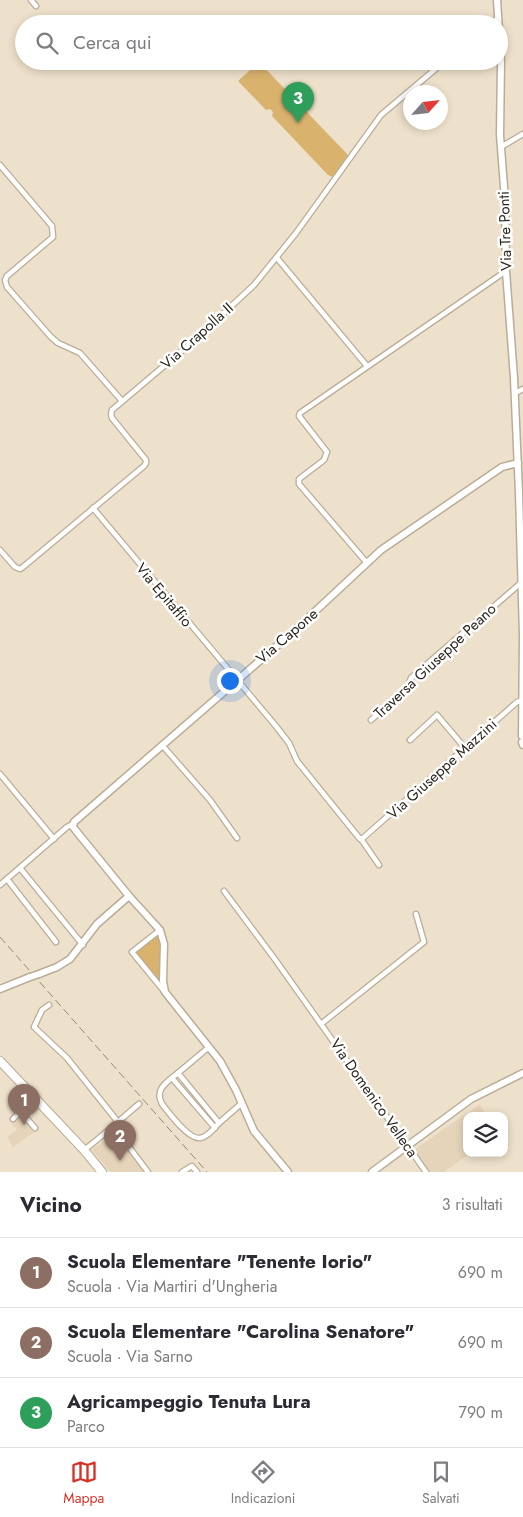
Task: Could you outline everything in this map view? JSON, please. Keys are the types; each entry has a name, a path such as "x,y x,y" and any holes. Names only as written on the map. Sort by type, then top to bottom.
{"main road":[{"path":"0,1061 84,1150 102,1172"}],"street":[{"path":"32,0 36,6"},
{"name":"Via Tre Ponti","path":"497,0 499,15"},
{"name":"Via Crapolla II","path":"0,550 15,567 20,569 146,463 146,460 112,418 112,410 197,338 261,278 381,115 434,70"},
{"name":"Via Tre Ponti","path":"501,70 500,135 505,200 506,271 515,393 522,582 523,740"},
{"path":"501,147 523,134"},
{"path":"0,166 52,226 53,233 52,237 7,276 5,280 7,287 51,337 80,353 122,401"},
{"path":"277,258 367,366"},
{"path":"366,563 298,482 324,460 328,452 300,419 300,413 506,271"},
{"path":"515,393 523,389"},
{"name":"Via Capone","path":"0,885 73,824 78,817 317,610 366,563 387,546 494,472 507,465 518,463"},
{"name":"Via Epitaffio","path":"93,508 237,680"},
{"name":"Traversa Giuseppe Peano","path":"371,720 411,684 411,678 522,582"},
{"path":"237,680 288,741 297,761 361,839 379,865"},
{"name":"Via Giuseppe Mazzini","path":"361,839 518,702 523,700"},
{"path":"410,740 437,715 465,748"},
{"path":"162,744 210,800 237,838"},
{"path":"0,774 54,839"},
{"path":"73,824 76,832 160,930 164,944 163,981 167,995"},
{"path":"20,868 82,944"},
{"path":"7,880 56,942"},
{"name":"Via Domenico Velleca","path":"224,892 426,1172"},
{"path":"0,988 66,962 98,924 129,896"},
{"path":"321,1024 424,942 416,914"},
{"path":"160,930 132,952 224,1066 259,1138 288,1172"},
{"path":"48,1005 42,1010 34,1027 67,1058 118,1122"},
{"path":"209,1046 162,1086 160,1091 162,1104 192,1137 196,1138 204,1137 242,1103"},
{"path":"178,1073 219,1123"},
{"path":"372,1172 471,1099 523,1073"},
{"path":"172,1078 215,1128"},
{"path":"13,1119 34,1098"},
{"path":"84,1150 114,1127 139,1104"},
{"path":"21,1112 35,1128"},
{"path":"114,1127 148,1172"},
{"path":"182,1172 192,1166 197,1172"}],"shaded area":[{"path":"250,70 267,70 349,156 333,177 328,175 272,116 273,112 270,109 266,110 238,81"},
{"path":"158,933 160,940 160,983 135,952"},
{"path":"30,1101 24,1111 39,1129 13,1147 7,1137 17,1130 10,1121"},
{"path":"480,1104 484,1112 469,1112"},
{"path":"463,1116 463,1157 465,1157 444,1172 430,1172 414,1150"},
{"path":"116,1132 147,1172 110,1172 92,1150"}],"railway":[{"path":"0,937 207,1172"}],"place":[{"name":"Agricampeggio Tenuta Lura","path":"298,123"},
{"name":"Scuola Elementare \"Tenente Iorio\"","path":"24,1125"},
{"name":"Scuola Elementare \"Carolina Senatore\"","path":"120,1161"}]}
